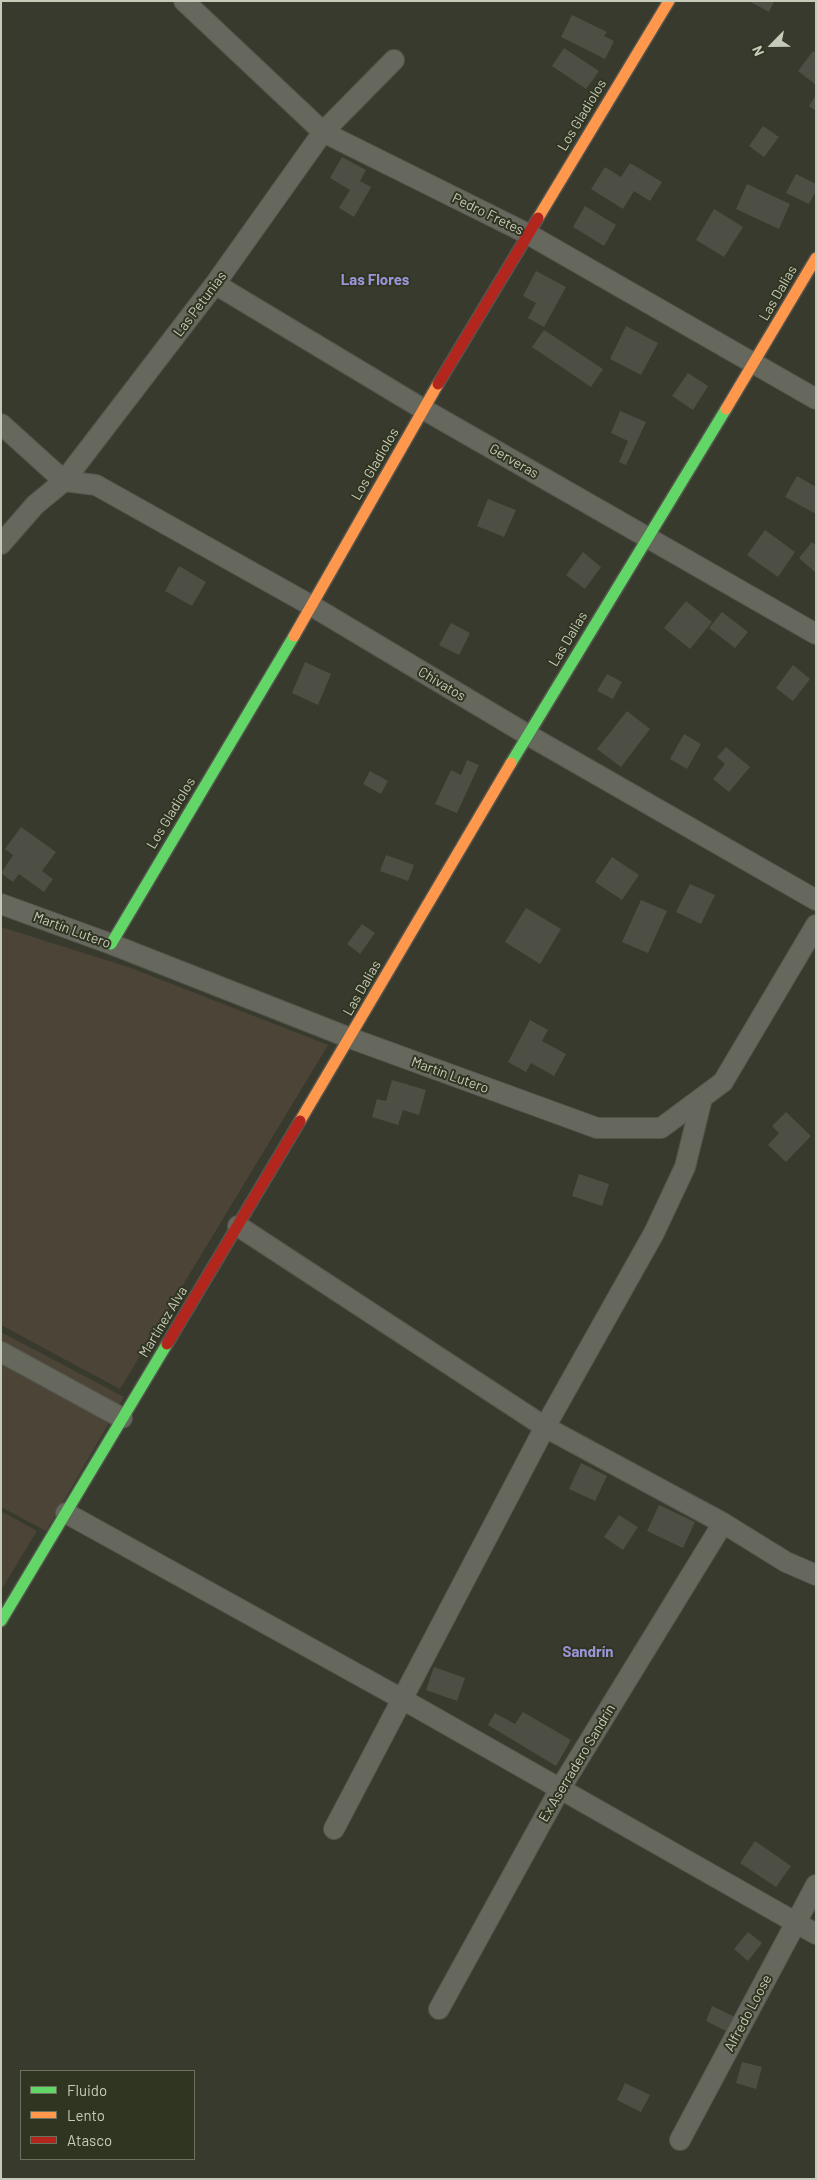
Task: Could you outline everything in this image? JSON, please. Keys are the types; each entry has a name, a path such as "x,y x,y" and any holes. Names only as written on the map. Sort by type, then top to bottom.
{"street":[{"name":"Pedro Fretes","path":"184,1 323,132 528,234 755,362 816,399"},
{"name":"Los Gladiolos","path":"111,944 312,606 423,409 669,1"},
{"name":"Las Petunias","path":"1,544 35,505 64,481 215,284 323,132 394,60"},
{"name":"Las Dalias","path":"350,1038 528,735 755,362 816,258"},
{"name":"Gerveras","path":"215,284 423,409 816,634"},
{"path":"1,424 64,481"},
{"name":"Chivatos","path":"64,481 96,484 312,606 528,735 816,900"},
{"name":"Martín Lutero","path":"1,904 111,944 350,1038 597,1128 661,1128 723,1082 816,925"},
{"name":"Martínez Alva","path":"1,1621 350,1038"},
{"path":"334,1829 545,1427 654,1233 685,1167 702,1098"},
{"path":"238,1226 545,1427 723,1523 786,1562 816,1575"},
{"path":"1,1352 122,1418"},
{"path":"66,1514 402,1699 816,1934"},
{"name":"Ex Aserradero Sandrín","path":"439,2009 560,1789 723,1523"},
{"name":"Alfredo Loose","path":"680,2140 816,1885"}],"shaded area":[{"path":"1,927 131,968 328,1045 120,1389 1,1325"},
{"path":"1,1332 124,1397 46,1531 1,1507"},
{"path":"1,1511 37,1531 1,1590"}],"building":[{"path":"749,1 774,1 769,12"},
{"path":"572,15 607,32 604,36 614,41 605,59 561,37"},
{"path":"564,48 599,71 586,89 552,66"},
{"path":"813,51 816,53 816,85 798,71"},
{"path":"816,95 816,111 809,106"},
{"path":"763,126 779,137 764,157 749,146"},
{"path":"342,157 366,170 360,181 371,187 354,217 339,208 350,190 330,178"},
{"path":"630,163 662,182 650,201 634,191 623,209 591,189 605,167 621,177"},
{"path":"796,174 816,184 816,191 809,204 786,193"},
{"path":"747,184 790,204 779,229 736,209"},
{"path":"585,206 616,225 604,246 573,227"},
{"path":"714,209 743,227 724,257 696,240"},
{"path":"536,271 566,287 544,327 528,318 536,303 523,296"},
{"path":"626,326 658,343 641,375 610,359"},
{"path":"544,330 603,369 591,387 532,347"},
{"path":"688,373 708,386 693,410 672,396"},
{"path":"620,411 646,422 626,465 619,462 628,441 611,433"},
{"path":"797,476 816,487 816,514 785,497"},
{"path":"488,499 516,510 504,537 477,526"},
{"path":"765,530 795,552 778,577 747,555"},
{"path":"812,542 816,545 816,573 799,558"},
{"path":"583,552 601,567 585,589 566,575"},
{"path":"179,566 206,582 192,606 165,591"},
{"path":"686,601 712,622 690,649 664,628"},
{"path":"722,612 748,632 735,648 709,628"},
{"path":"451,623 470,633 459,655 439,645"},
{"path":"305,662 331,674 318,705 292,693"},
{"path":"793,665 810,679 793,701 776,688"},
{"path":"607,674 622,682 613,699 597,691"},
{"path":"627,711 650,729 621,767 597,749"},
{"path":"684,734 701,744 687,769 670,759"},
{"path":"726,747 750,767 729,792 713,779 725,764 717,757"},
{"path":"467,760 479,765 457,813 435,804 451,770 461,775"},
{"path":"370,771 388,781 381,794 363,784"},
{"path":"21,827 56,852 42,871 53,879 44,892 19,874 13,882 1,873 13,855 5,849"},
{"path":"386,855 414,865 408,881 380,871"},
{"path":"612,857 639,875 622,900 595,882"},
{"path":"690,884 715,895 701,924 676,912"},
{"path":"641,900 667,911 648,953 622,942"},
{"path":"526,908 561,929 540,964 505,942"},
{"path":"362,924 375,933 360,954 347,944"},
{"path":"530,1020 548,1030 542,1041 566,1054 554,1076 531,1063 526,1072 508,1062"},
{"path":"392,1080 426,1090 419,1115 403,1110 398,1125 372,1117 377,1099 386,1101"},
{"path":"786,1112 811,1136 786,1162 768,1145 779,1133 772,1126"},
{"path":"579,1174 609,1184 602,1206 572,1196"},
{"path":"581,1463 607,1476 595,1501 569,1489"},
{"path":"659,1505 695,1522 683,1548 647,1531"},
{"path":"619,1515 638,1527 623,1550 604,1537"},
{"path":"434,1667 465,1678 457,1701 426,1690"},
{"path":"523,1712 571,1740 556,1766 488,1725 495,1713 515,1724"},
{"path":"755,1841 791,1866 776,1887 740,1863"},
{"path":"748,1932 762,1943 748,1961 734,1949"},
{"path":"712,2006 735,2017 728,2032 706,2021"},
{"path":"742,2062 762,2067 756,2089 736,2083"},
{"path":"625,2083 650,2095 641,2112 617,2100"}],"traffic: fast":[{"path":"511,763 726,409"},
{"path":"111,944 294,636"},
{"path":"1,1621 167,1344"}],"traffic: slow":[{"path":"538,218 669,1"},
{"path":"726,409 816,258"},
{"path":"294,636 438,384"},
{"path":"300,1121 511,763"}],"traffic: jam":[{"path":"438,384 538,218"},
{"path":"167,1344 300,1121"}],"district":[{"name":"Las Flores","path":"375,280"},
{"name":"Sandrín","path":"588,1652"}]}
